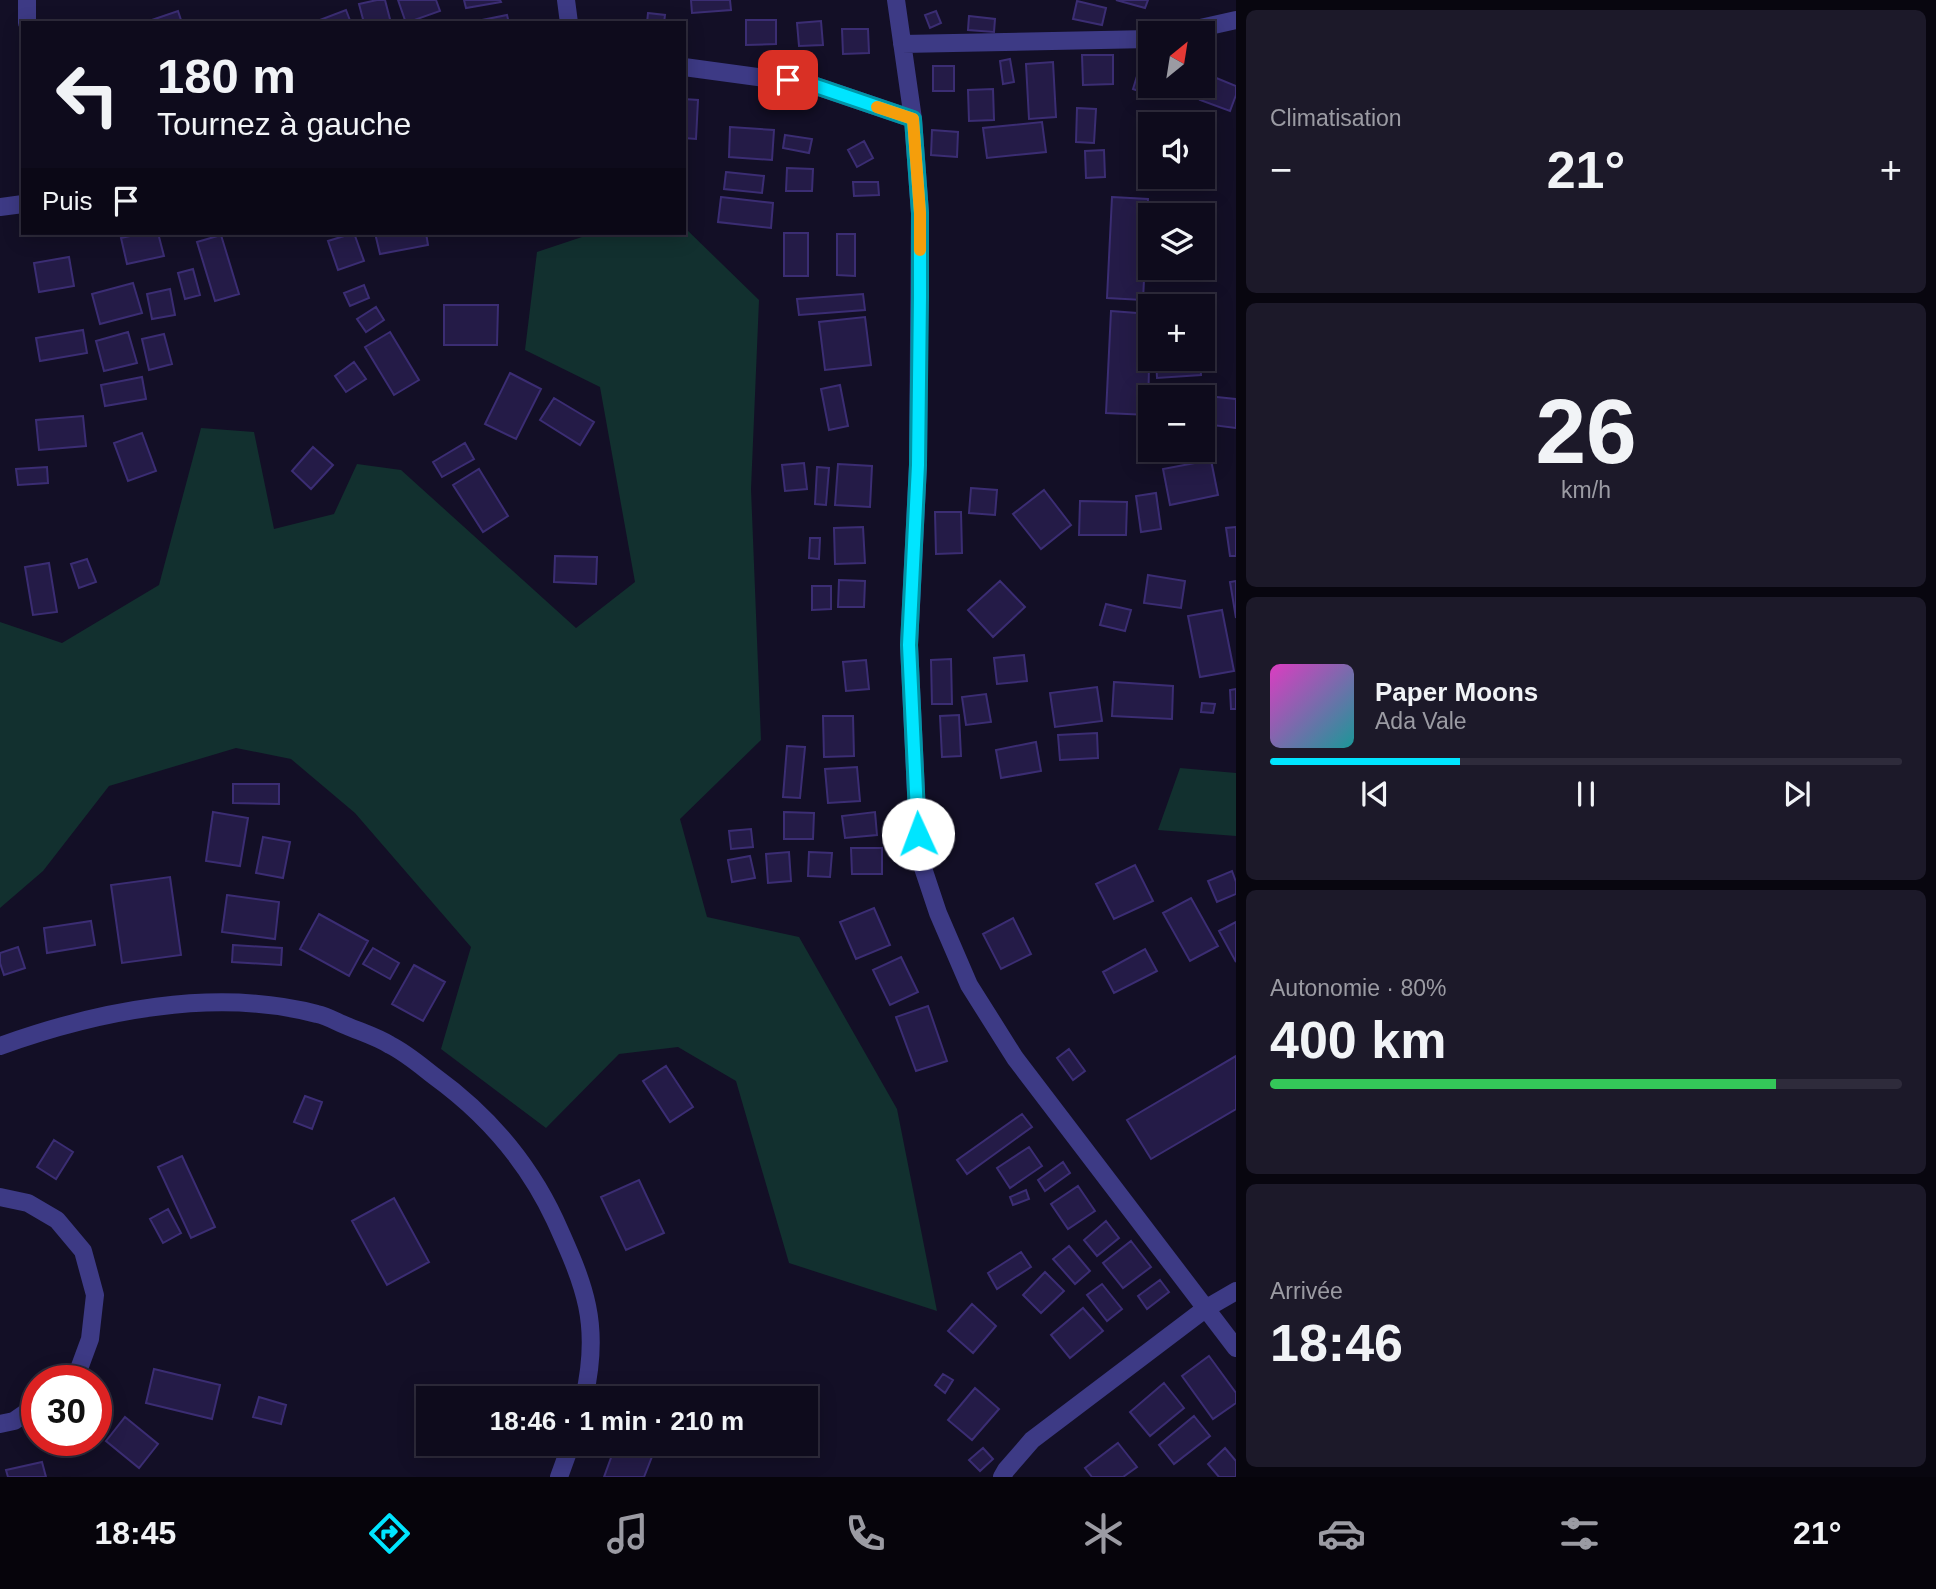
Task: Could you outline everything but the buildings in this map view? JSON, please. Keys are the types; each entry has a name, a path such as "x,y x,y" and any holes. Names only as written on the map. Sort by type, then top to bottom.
{"street":[{"path":"27,0 27,21"},
{"path":"565,0 569,21"},
{"path":"896,0 913,119 920,227 918,465 909,645 919,856 938,913 968,985 1015,1058 1236,1348"},
{"path":"1215,25 1236,20"},
{"path":"902,44 1138,39"},
{"path":"686,67 810,84 913,119"},
{"path":"0,207 21,204"},
{"path":"0,1046 42,1031 106,1014 175,1004 267,1004 319,1014 392,1045 461,1096 509,1145 546,1201 587,1296 591,1328 591,1370 587,1386"},
{"path":"0,1197 28,1203 57,1220 83,1251 95,1295 90,1339 80,1365"},
{"path":"1002,1477 1032,1440 1205,1309 1236,1291"},
{"path":"0,1424 14,1421 21,1416"},
{"path":"559,1477 567,1456"}],"green space":[{"path":"686,229 759,300 751,489 761,740 680,819 707,917 799,937 897,1109 937,1311 789,1263 736,1081 678,1047 619,1054 546,1128 441,1049 471,947 355,813 291,759 236,748 109,786 43,871 0,908 0,622 62,643 159,585 201,428 254,432 274,529 334,514 357,464 401,470 576,628 635,582 600,387 525,350 537,252 588,235 686,235"},
{"path":"1180,768 1236,773 1236,836 1158,830"}],"slow traffic":[{"path":"877,107 913,119 920,250"}],"route":[{"path":"788,80 810,84 913,119 920,213 920,297 918,465 909,645 918,834"}]}
